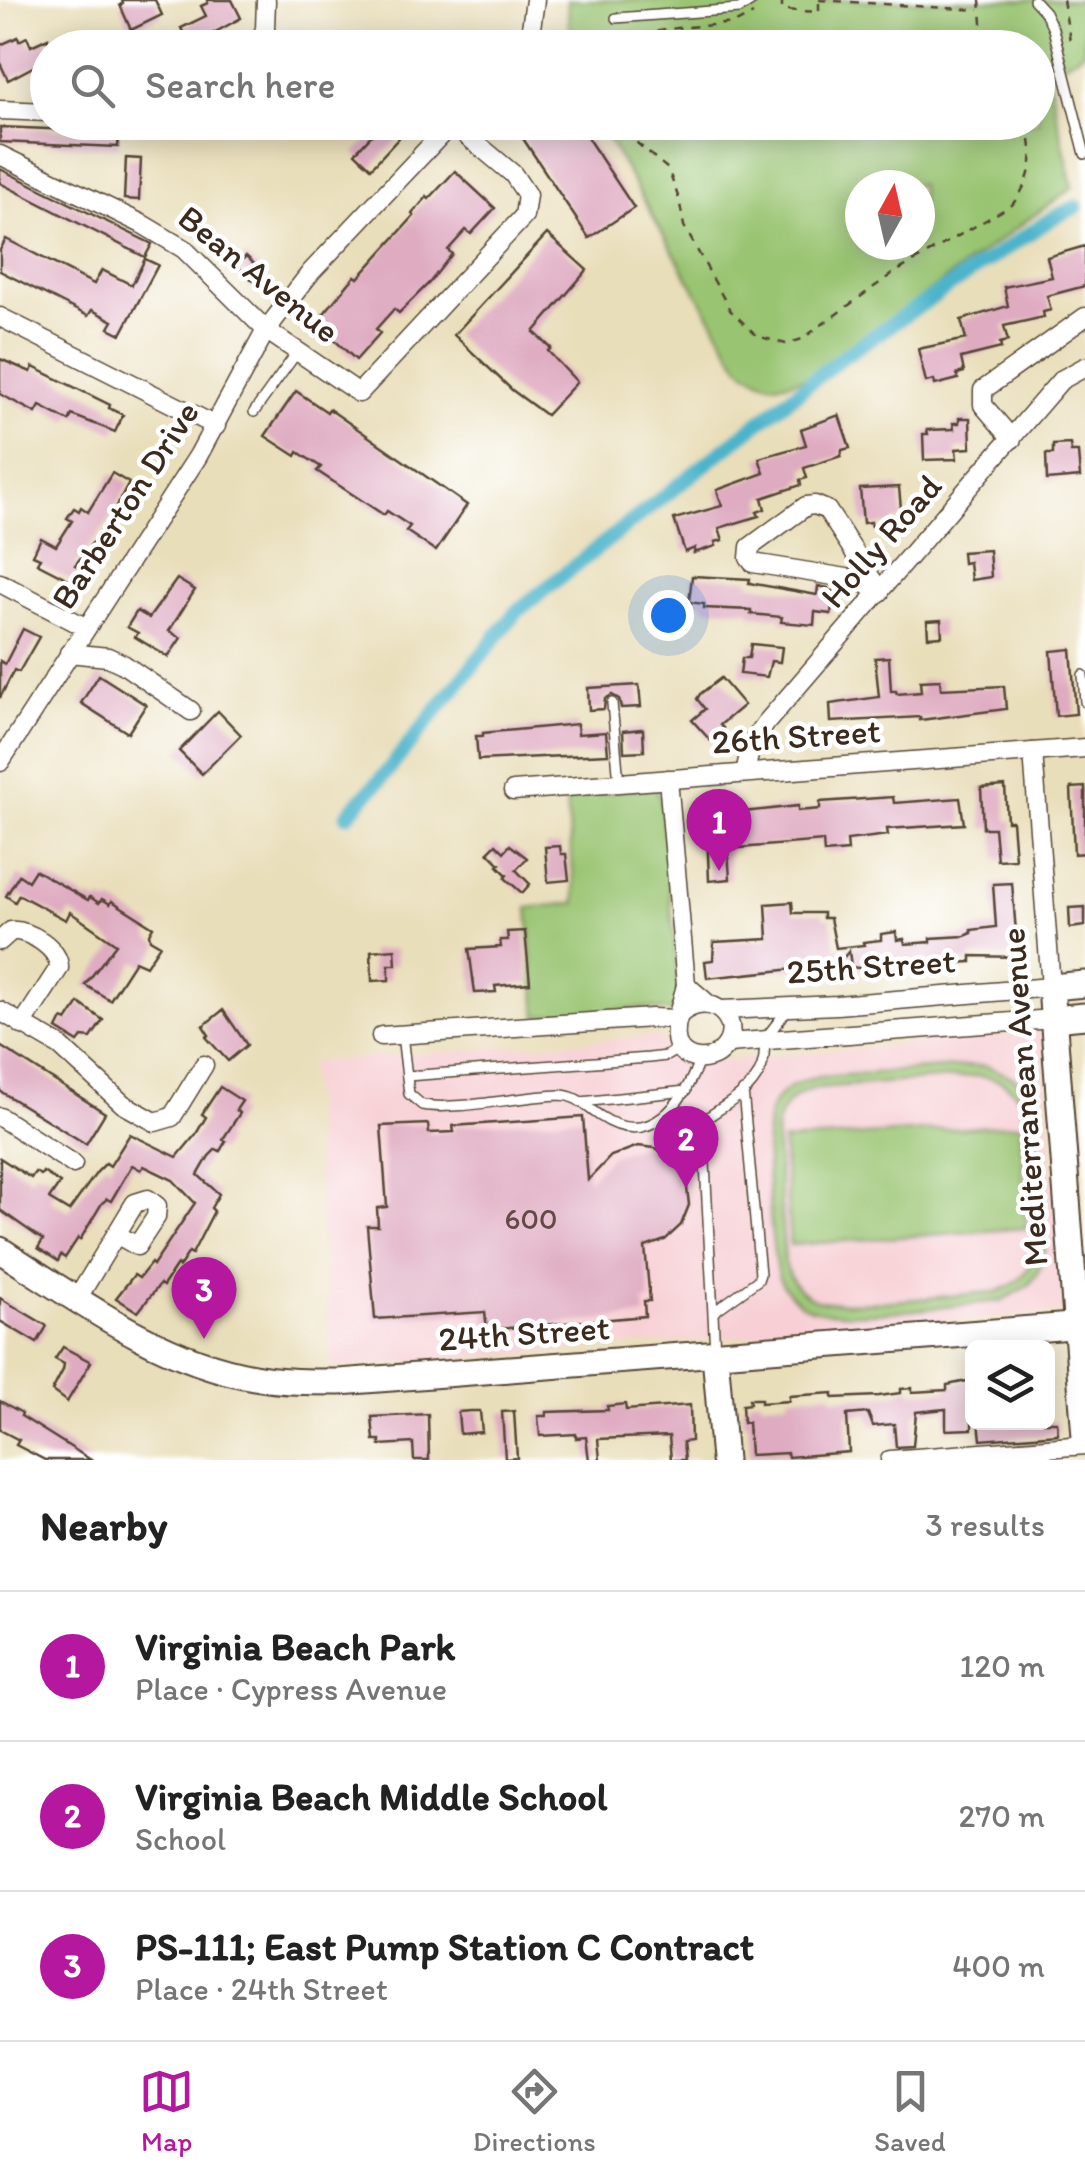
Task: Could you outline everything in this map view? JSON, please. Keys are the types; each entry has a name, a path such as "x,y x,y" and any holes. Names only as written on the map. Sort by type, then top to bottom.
{"street":[{"path":"264,30 266,0"},
{"path":"530,30 535,0"},
{"path":"0,110 30,111"},
{"name":"Barberton Drive","path":"0,762 216,426 266,330 311,272 437,140"},
{"name":"Bean Avenue","path":"0,155 142,224 184,249 266,330 359,392 524,216 528,195 513,174 473,140"},
{"path":"0,317 216,426"},
{"path":"1012,439 984,405 983,390 1085,318"},
{"name":"Holly Road","path":"745,772 752,743 766,722 1061,380 1085,367"},
{"path":"806,506 822,507 880,592 859,580 753,562 748,553 806,506"},
{"path":"0,583 85,627"},
{"path":"70,654 108,657 123,664 191,712"},
{"name":"26th Street","path":"512,791 1085,748"},
{"name":"Mediterranean Avenue","path":"1033,752 1053,1019 1075,1173 1085,1436"},
{"path":"668,779 686,985 678,1017 678,1044"},
{"path":"0,941 11,931 26,932 60,961 22,1026"},
{"name":"25th Street","path":"381,1036 678,1017 688,1007 789,1007 1085,984"},
{"path":"686,985 714,1007 730,1028 728,1043"},
{"path":"0,1011 60,1046 105,1090 156,1122 172,1116 204,1065"},
{"name":"25th Street","path":"700,1059 720,1053 728,1043 1085,1016"},
{"path":"640,1018 667,1028 678,1044 700,1059"},
{"path":"0,1117 73,1164"},
{"path":"77,1299 116,1234"},
{"name":"24th Street","path":"0,1250 155,1344 221,1370 283,1381 338,1382 1081,1325"},
{"path":"716,1354 724,1460"},
{"path":"890,1460 1085,1445"}],"lane":[{"path":"676,0 677,14"},
{"path":"1034,0 1045,12 1052,30"},
{"path":"616,18 739,9 756,4"},
{"path":"1055,40 1085,154"},
{"path":"254,412 298,352"},
{"path":"1082,675 1085,702"},
{"path":"612,703 619,783"},
{"path":"716,1354 703,1125 708,1116 758,1079 766,1059 764,1040 789,1007"},
{"path":"402,1035 412,1100 430,1106 568,1095 601,1117 634,1128 657,1121 686,1091 700,1059"},
{"path":"406,1076 649,1058 666,1056 678,1044"},
{"path":"581,1102 686,1091"},
{"path":"715,1311 758,1280 760,1274 743,1091"}],"path":[{"path":"782,0 782,10 819,12 819,0 979,10"},
{"path":"980,0 982,30"},
{"path":"1064,0 1072,42 1070,57"},
{"path":"665,30 736,24 746,20 756,4"},
{"path":"633,140 668,169 684,226 730,310 757,336 786,344 802,340 892,274 1012,205 1033,166 1029,140"}],"shaded area":[{"path":"1042,1031 1064,1312 332,1368 309,1062 656,1036 678,1055 703,1063"}],"green space":[{"path":"567,0 1085,0 1085,51 1055,68 1055,30 570,30"},
{"path":"1055,108 1073,187 815,374 776,384 739,366 609,140 1055,140"},
{"path":"651,787 661,801 680,999 672,1012 647,1008 537,1016 528,908 576,903 566,796"},
{"path":"987,1066 1015,1078 1025,1089 1034,1114 1045,1249 1038,1273 1029,1285 1001,1301 869,1313 820,1311 793,1297 779,1278 773,1246 768,1123 770,1111 783,1093 818,1077","holes":["978,1076 1010,1087 1022,1107 1033,1207 1032,1252 1024,1274 995,1292 902,1300 828,1302 803,1293 785,1264 776,1132 788,1103 816,1088"]},
{"path":"1020,1124 1027,1228 790,1245 783,1141"}],"building":[{"path":"122,0 155,0 162,15 131,30 120,5"},
{"path":"207,0 232,0 241,18 219,30 182,30 206,16 201,6"},
{"path":"27,37 30,69 8,80 0,63 0,45"},
{"path":"0,127 30,128 30,140 118,140 118,147 0,142"},
{"path":"367,140 397,140 371,168 355,153"},
{"path":"524,140 589,140 634,208 589,238"},
{"path":"126,158 141,159 139,200 124,199"},
{"path":"0,169 152,244 145,257 0,183"},
{"path":"455,171 495,208 471,234 466,230 448,250 452,254 430,282 399,313 394,309 376,329 380,333 356,360 316,323 427,197"},
{"path":"547,234 587,270 534,332 577,382 546,415 512,390 454,335"},
{"path":"6,239 94,284 102,270 132,285 145,259 158,265 121,334 109,328 113,321 92,310 88,316 0,271 0,250"},
{"path":"1085,246 1085,286 1047,296 1051,310 1043,312 1044,317 1004,326 1008,341 1000,343 1001,348 961,358 964,372 957,374 958,379 935,385 934,380 926,382 918,349 966,339 961,320 1008,306 1004,287 1052,277 1047,257"},
{"path":"246,256 268,277 260,287 237,266"},
{"path":"0,359 31,372 33,367 110,405 123,415 115,432 72,415 69,421 40,406 36,413 0,394"},
{"path":"296,391 327,412 329,409 467,505 436,551 406,531 410,526 387,511 384,515 317,471 321,467 265,436"},
{"path":"839,415 850,448 842,450 841,456 804,468 807,478 800,480 801,485 762,498 765,509 757,512 759,516 719,528 723,540 715,542 716,546 685,552 674,519 722,506 717,490 764,473 759,458 806,445 801,429"},
{"path":"959,418 970,418 971,448 956,449 957,459 924,460 923,434 928,434 927,430 954,429 953,423 959,423"},
{"path":"1070,444 1071,452 1078,452 1080,477 1047,480 1046,454 1053,454 1053,445"},
{"path":"112,473 129,483 107,524 75,565 79,567 72,581 37,563 40,558 33,555 41,538 56,546 72,521 67,518 74,508 88,512"},
{"path":"899,487 902,520 871,526 871,522 863,523 860,489"},
{"path":"989,550 991,577 971,580 969,562 963,563 962,552"},
{"path":"692,576 750,579 749,583 817,595 818,586 828,588 833,591 831,614 815,612 814,625 781,622 782,617 751,614 751,610 704,608 704,604 689,602"},
{"path":"177,579 195,590 169,631 181,638 168,657 135,637 138,633 127,627 137,611 149,618"},
{"path":"941,620 942,636 928,637 927,621"},
{"path":"23,629 39,637 19,672 14,670 0,698 0,661 5,664"},
{"path":"751,644 782,647 780,662 771,661 767,677 740,674 742,658 749,658"},
{"path":"1071,649 1076,714 1056,716 1051,651"},
{"path":"889,657 891,691 897,694 921,692 920,681 940,680 941,689 1004,686 1006,709 920,720 831,722 830,704 879,697 875,658"},
{"path":"99,675 146,705 128,733 81,703"},
{"path":"721,678 744,705 720,725 723,728 710,740 692,720 705,709 697,699 700,694"},
{"path":"639,685 641,707 621,708 619,699 612,695 605,699 604,709 589,710 588,688"},
{"path":"218,711 241,735 202,774 179,751"},
{"path":"577,724 578,734 606,732 608,754 478,760 476,736 483,733"},
{"path":"643,729 644,751 624,752 623,731"},
{"path":"1005,786 1015,859 997,860 994,828 983,828 981,788"},
{"path":"1085,787 1085,853 1074,854 1071,788"},
{"path":"893,797 894,803 960,798 964,824 887,829 888,835 847,840 848,851 824,853 823,841 728,849 730,879 709,881 707,830 702,830 700,809 719,807 720,811 733,809 734,813 798,806 798,811 820,809 820,802"},
{"path":"496,844 504,852 510,845 527,858 516,870 530,884 522,893 505,878 500,864 488,852"},
{"path":"560,846 561,854 566,854 569,880 548,882 545,847"},
{"path":"35,870 88,900 90,897 99,903 102,899 110,904 112,901 153,927 150,939 160,945 146,966 135,961 110,1000 85,985 116,944 70,912 66,920 19,895 15,902 6,896 19,875 28,881"},
{"path":"1012,883 1018,957 971,956 971,962 933,964 923,960 858,968 851,967 849,951 833,970 812,967 707,978 705,961 713,960 714,942 768,939 766,904 792,902 793,913 823,913 823,918 830,918 836,948 864,945 863,942 881,940 881,934 896,932 897,940 904,939 905,944 931,942 931,938 965,936 971,930 996,927 993,884"},
{"path":"1085,907 1085,926 1070,928 1069,908"},
{"path":"525,931 530,983 495,986 496,992 475,993 469,949 501,947 500,940 508,940 507,932"},
{"path":"395,949 396,965 389,965 389,980 372,981 371,951"},
{"path":"79,1003 103,1020 91,1038 82,1037 78,1042 57,1029"},
{"path":"223,1010 247,1045 228,1061 206,1037 209,1035 203,1026"},
{"path":"0,1046 105,1113 86,1144 0,1091"},
{"path":"220,1087 242,1101 236,1110 240,1113 223,1139 226,1141 220,1151 216,1149 209,1156 198,1175 219,1194 211,1208 214,1211 192,1254 189,1252 138,1312 116,1298 134,1275 139,1278 153,1265 195,1203 173,1180 144,1166 141,1170 132,1165 111,1201 102,1203 80,1240 58,1261 38,1248 43,1240 0,1210 0,1158 31,1178 35,1172 43,1172 60,1183 49,1199 69,1211 97,1172 106,1163 110,1166 130,1134 177,1157 196,1134 206,1117 202,1114"},
{"path":"583,1117 588,1180 611,1156 638,1146 655,1148 670,1156 686,1179 689,1205 681,1225 665,1240 645,1247 650,1301 644,1301 645,1316 487,1330 485,1312 375,1319 367,1226 378,1226 377,1208 387,1207 381,1126 428,1124 429,1133 454,1132 453,1126"},
{"path":"0,1298 47,1326 37,1343 0,1321"},
{"path":"63,1347 91,1362 67,1402 52,1391 63,1370 64,1364 55,1359"},
{"path":"965,1381 965,1429 946,1430 946,1409 916,1412 913,1446 896,1447 894,1424 873,1426 868,1413 847,1415 849,1452 788,1457 787,1453 750,1455 748,1422 743,1423 742,1405 750,1404 749,1399 761,1399 761,1403 789,1401 789,1396 833,1393 833,1398 879,1396 912,1388 912,1392 947,1390 947,1385"},
{"path":"0,1401 91,1460 45,1460 16,1445 19,1440 0,1430"},
{"path":"625,1404 626,1410 690,1405 691,1441 683,1442 685,1460 671,1460 669,1436 598,1439 600,1460 589,1460 586,1437 540,1436 538,1416 546,1416 546,1412 608,1410 607,1406"},
{"path":"480,1411 482,1432 460,1434 458,1412"},
{"path":"514,1411 517,1458 505,1459 502,1412"},
{"path":"428,1414 429,1460 414,1460 413,1443 380,1445 380,1440 374,1440 372,1417"},
{"path":"1057,1422 1058,1434 981,1440 980,1430 1055,1430"}],"waterway":[{"path":"347,815 381,779 517,611 845,355 1054,217 1076,207"}],"place":[{"name":"Virginia Beach Park","path":"719,871"},
{"name":"Virginia Beach Middle School","path":"686,1188"},
{"name":"PS-111; East Pump Station C Contract","path":"204,1339"}]}
